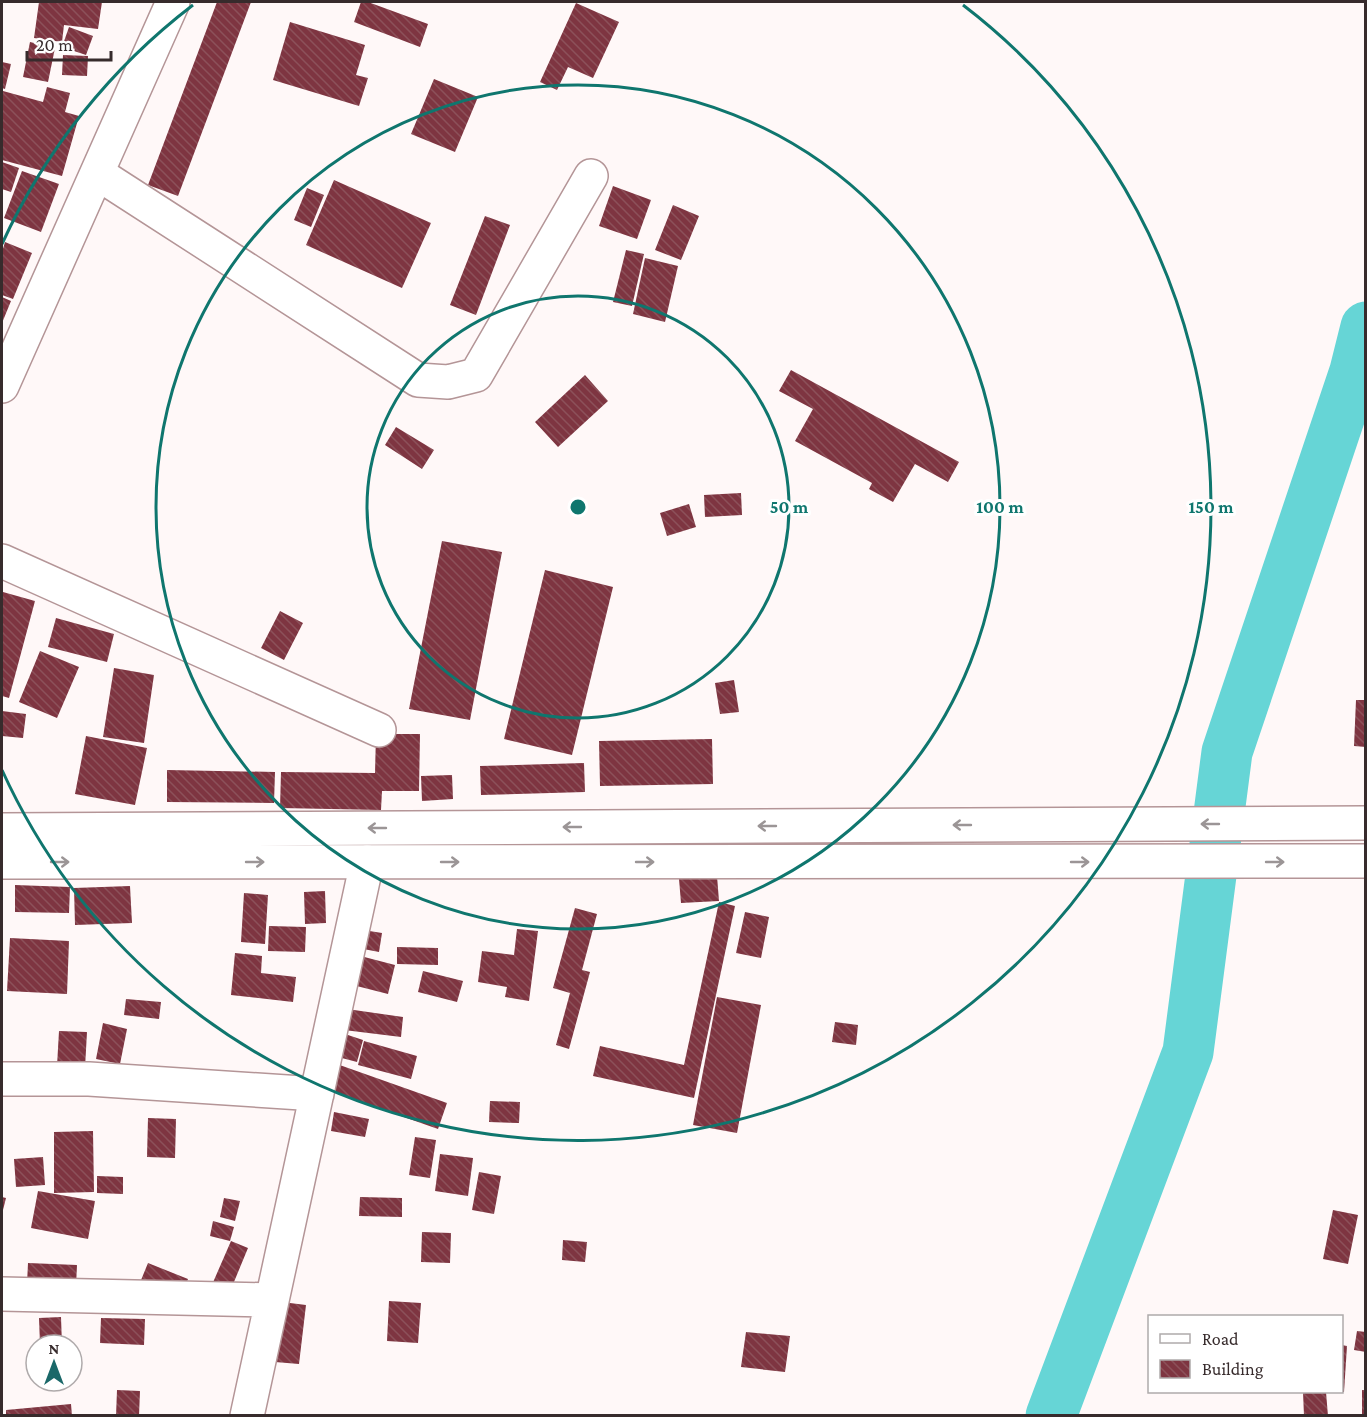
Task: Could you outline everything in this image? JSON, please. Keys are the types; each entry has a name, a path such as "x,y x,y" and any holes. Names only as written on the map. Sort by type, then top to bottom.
{"main road":[{"path":"2,386 173,2"},
{"path":"97,173 418,380 448,382 476,375 591,176"},
{"path":"2,561 379,730"},
{"path":"2,830 1365,823"},
{"path":"2,862 1365,861"},
{"path":"247,1416 367,862"},
{"path":"2,1079 89,1079 317,1094"},
{"path":"2,1294 272,1300"}],"building":[{"path":"39,2 102,2 98,29 64,25 62,42 34,38"},
{"path":"217,2 251,2 178,196 148,185"},
{"path":"361,2 368,2 428,24 420,47 354,22"},
{"path":"576,3 619,22 593,78 568,67 557,90 540,82"},
{"path":"290,22 365,45 356,75 368,78 359,106 273,80"},
{"path":"69,27 93,36 86,55 62,47"},
{"path":"30,42 55,48 48,82 23,77"},
{"path":"63,55 88,56 87,76 62,75"},
{"path":"2,62 11,64 5,89 2,88"},
{"path":"434,79 478,97 455,152 411,134"},
{"path":"47,87 70,93 65,112 79,116 62,176 2,160 3,91 43,102"},
{"path":"2,162 19,168 11,192 2,189"},
{"path":"22,171 59,184 41,232 4,218"},
{"path":"334,180 431,223 402,288 306,245"},
{"path":"613,186 651,200 637,239 599,226"},
{"path":"307,188 324,195 311,227 294,220"},
{"path":"673,205 699,216 681,260 655,250"},
{"path":"485,216 510,225 476,315 450,305"},
{"path":"5,242 32,253 13,299 2,295 2,252"},
{"path":"626,250 644,254 632,306 613,302"},
{"path":"645,258 678,266 665,322 633,314"},
{"path":"2,297 11,301 2,323"},
{"path":"791,370 959,462 948,482 915,464 893,502 869,489 872,483 795,441 813,409 779,391"},
{"path":"585,375 608,401 558,447 535,422"},
{"path":"396,427 434,450 422,469 385,445"},
{"path":"741,493 742,515 705,517 704,495"},
{"path":"689,504 696,527 667,536 660,513"},
{"path":"442,541 502,552 470,720 409,709"},
{"path":"545,570 613,587 572,755 504,739"},
{"path":"3,592 35,601 9,698 2,696"},
{"path":"280,611 303,623 284,660 261,648"},
{"path":"56,618 114,634 107,662 48,647"},
{"path":"40,651 79,667 57,718 19,702"},
{"path":"114,668 154,675 144,743 103,737"},
{"path":"734,680 739,712 720,714 715,683"},
{"path":"1356,700 1366,700 1366,747 1354,746"},
{"path":"2,711 26,714 23,738 2,736"},
{"path":"376,734 420,734 419,791 382,791 381,810 280,808 281,772 375,773"},
{"path":"86,736 147,748 135,805 75,794"},
{"path":"712,739 713,784 600,786 599,741"},
{"path":"584,763 585,792 481,795 480,766"},
{"path":"167,770 275,772 274,803 167,802"},
{"path":"452,775 453,799 422,801 421,776"},
{"path":"717,876 719,901 681,903 679,879"},
{"path":"15,885 70,887 69,913 15,912"},
{"path":"130,886 132,923 75,925 74,888"},
{"path":"325,891 326,923 305,924 304,892"},
{"path":"244,893 268,895 265,944 241,942"},
{"path":"719,902 735,906 694,1098 593,1076 600,1046 684,1065"},
{"path":"575,908 597,914 582,970 590,972 569,1049 556,1045 570,993 553,988"},
{"path":"745,912 769,917 761,958 736,953"},
{"path":"269,926 306,927 305,952 268,951"},
{"path":"357,929 382,933 379,952 353,947"},
{"path":"517,929 538,931 529,1001 505,997 507,987 478,982 482,951 514,955"},
{"path":"10,938 69,941 67,994 7,991"},
{"path":"397,947 438,948 438,965 397,964"},
{"path":"235,953 262,956 261,973 296,977 293,1002 231,995"},
{"path":"349,953 395,965 388,994 341,982"},
{"path":"423,971 463,981 457,1002 418,992"},
{"path":"717,997 761,1005 737,1133 693,1125"},
{"path":"126,999 161,1002 159,1019 124,1015"},
{"path":"347,1009 403,1017 401,1037 344,1030"},
{"path":"835,1022 858,1025 856,1045 832,1042"},
{"path":"103,1023 127,1029 120,1064 96,1059"},
{"path":"59,1031 87,1032 85,1068 57,1066"},
{"path":"345,1034 363,1040 357,1062 338,1057"},
{"path":"364,1041 417,1056 411,1079 358,1065"},
{"path":"334,1063 447,1103 438,1129 324,1089"},
{"path":"490,1101 520,1102 519,1123 489,1122"},
{"path":"334,1112 369,1119 365,1137 331,1131"},
{"path":"148,1118 176,1119 175,1158 147,1157"},
{"path":"93,1131 94,1192 54,1193 54,1132"},
{"path":"415,1137 436,1140 430,1178 409,1175"},
{"path":"440,1154 473,1158 468,1196 435,1191"},
{"path":"43,1157 45,1185 16,1187 14,1159"},
{"path":"479,1172 501,1176 494,1214 472,1210"},
{"path":"97,1176 123,1177 123,1194 97,1193"},
{"path":"38,1191 95,1201 88,1239 31,1228"},
{"path":"2,1197 6,1198 2,1214"},
{"path":"360,1197 402,1198 402,1217 359,1216"},
{"path":"224,1198 240,1201 235,1221 220,1217"},
{"path":"1333,1210 1358,1215 1348,1264 1323,1259"},
{"path":"213,1221 234,1227 230,1241 210,1236"},
{"path":"422,1232 451,1233 450,1263 421,1262"},
{"path":"563,1240 587,1242 585,1262 562,1260"},
{"path":"231,1241 248,1248 229,1294 211,1287"},
{"path":"28,1263 77,1265 76,1287 27,1284"},
{"path":"148,1263 188,1279 179,1301 139,1285"},
{"path":"389,1301 421,1303 418,1343 387,1341"},
{"path":"282,1302 306,1305 299,1364 275,1362"},
{"path":"61,1317 62,1333 40,1333 39,1318"},
{"path":"101,1318 145,1319 144,1345 100,1343"},
{"path":"1357,1331 1366,1332 1366,1352 1354,1350"},
{"path":"746,1332 790,1336 785,1372 741,1367"},
{"path":"1343,1345 1347,1346 1343,1392"},
{"path":"117,1390 140,1391 139,1416 116,1416"},
{"path":"1362,1390 1366,1390 1366,1416 1362,1416"},
{"path":"1303,1393 1326,1393 1328,1416 1304,1416"},
{"path":"71,1404 72,1416 6,1416 6,1410"}],"waterway":[{"path":"1051,1416 1188,1052 1227,752 1355,371 1366,327"}]}
